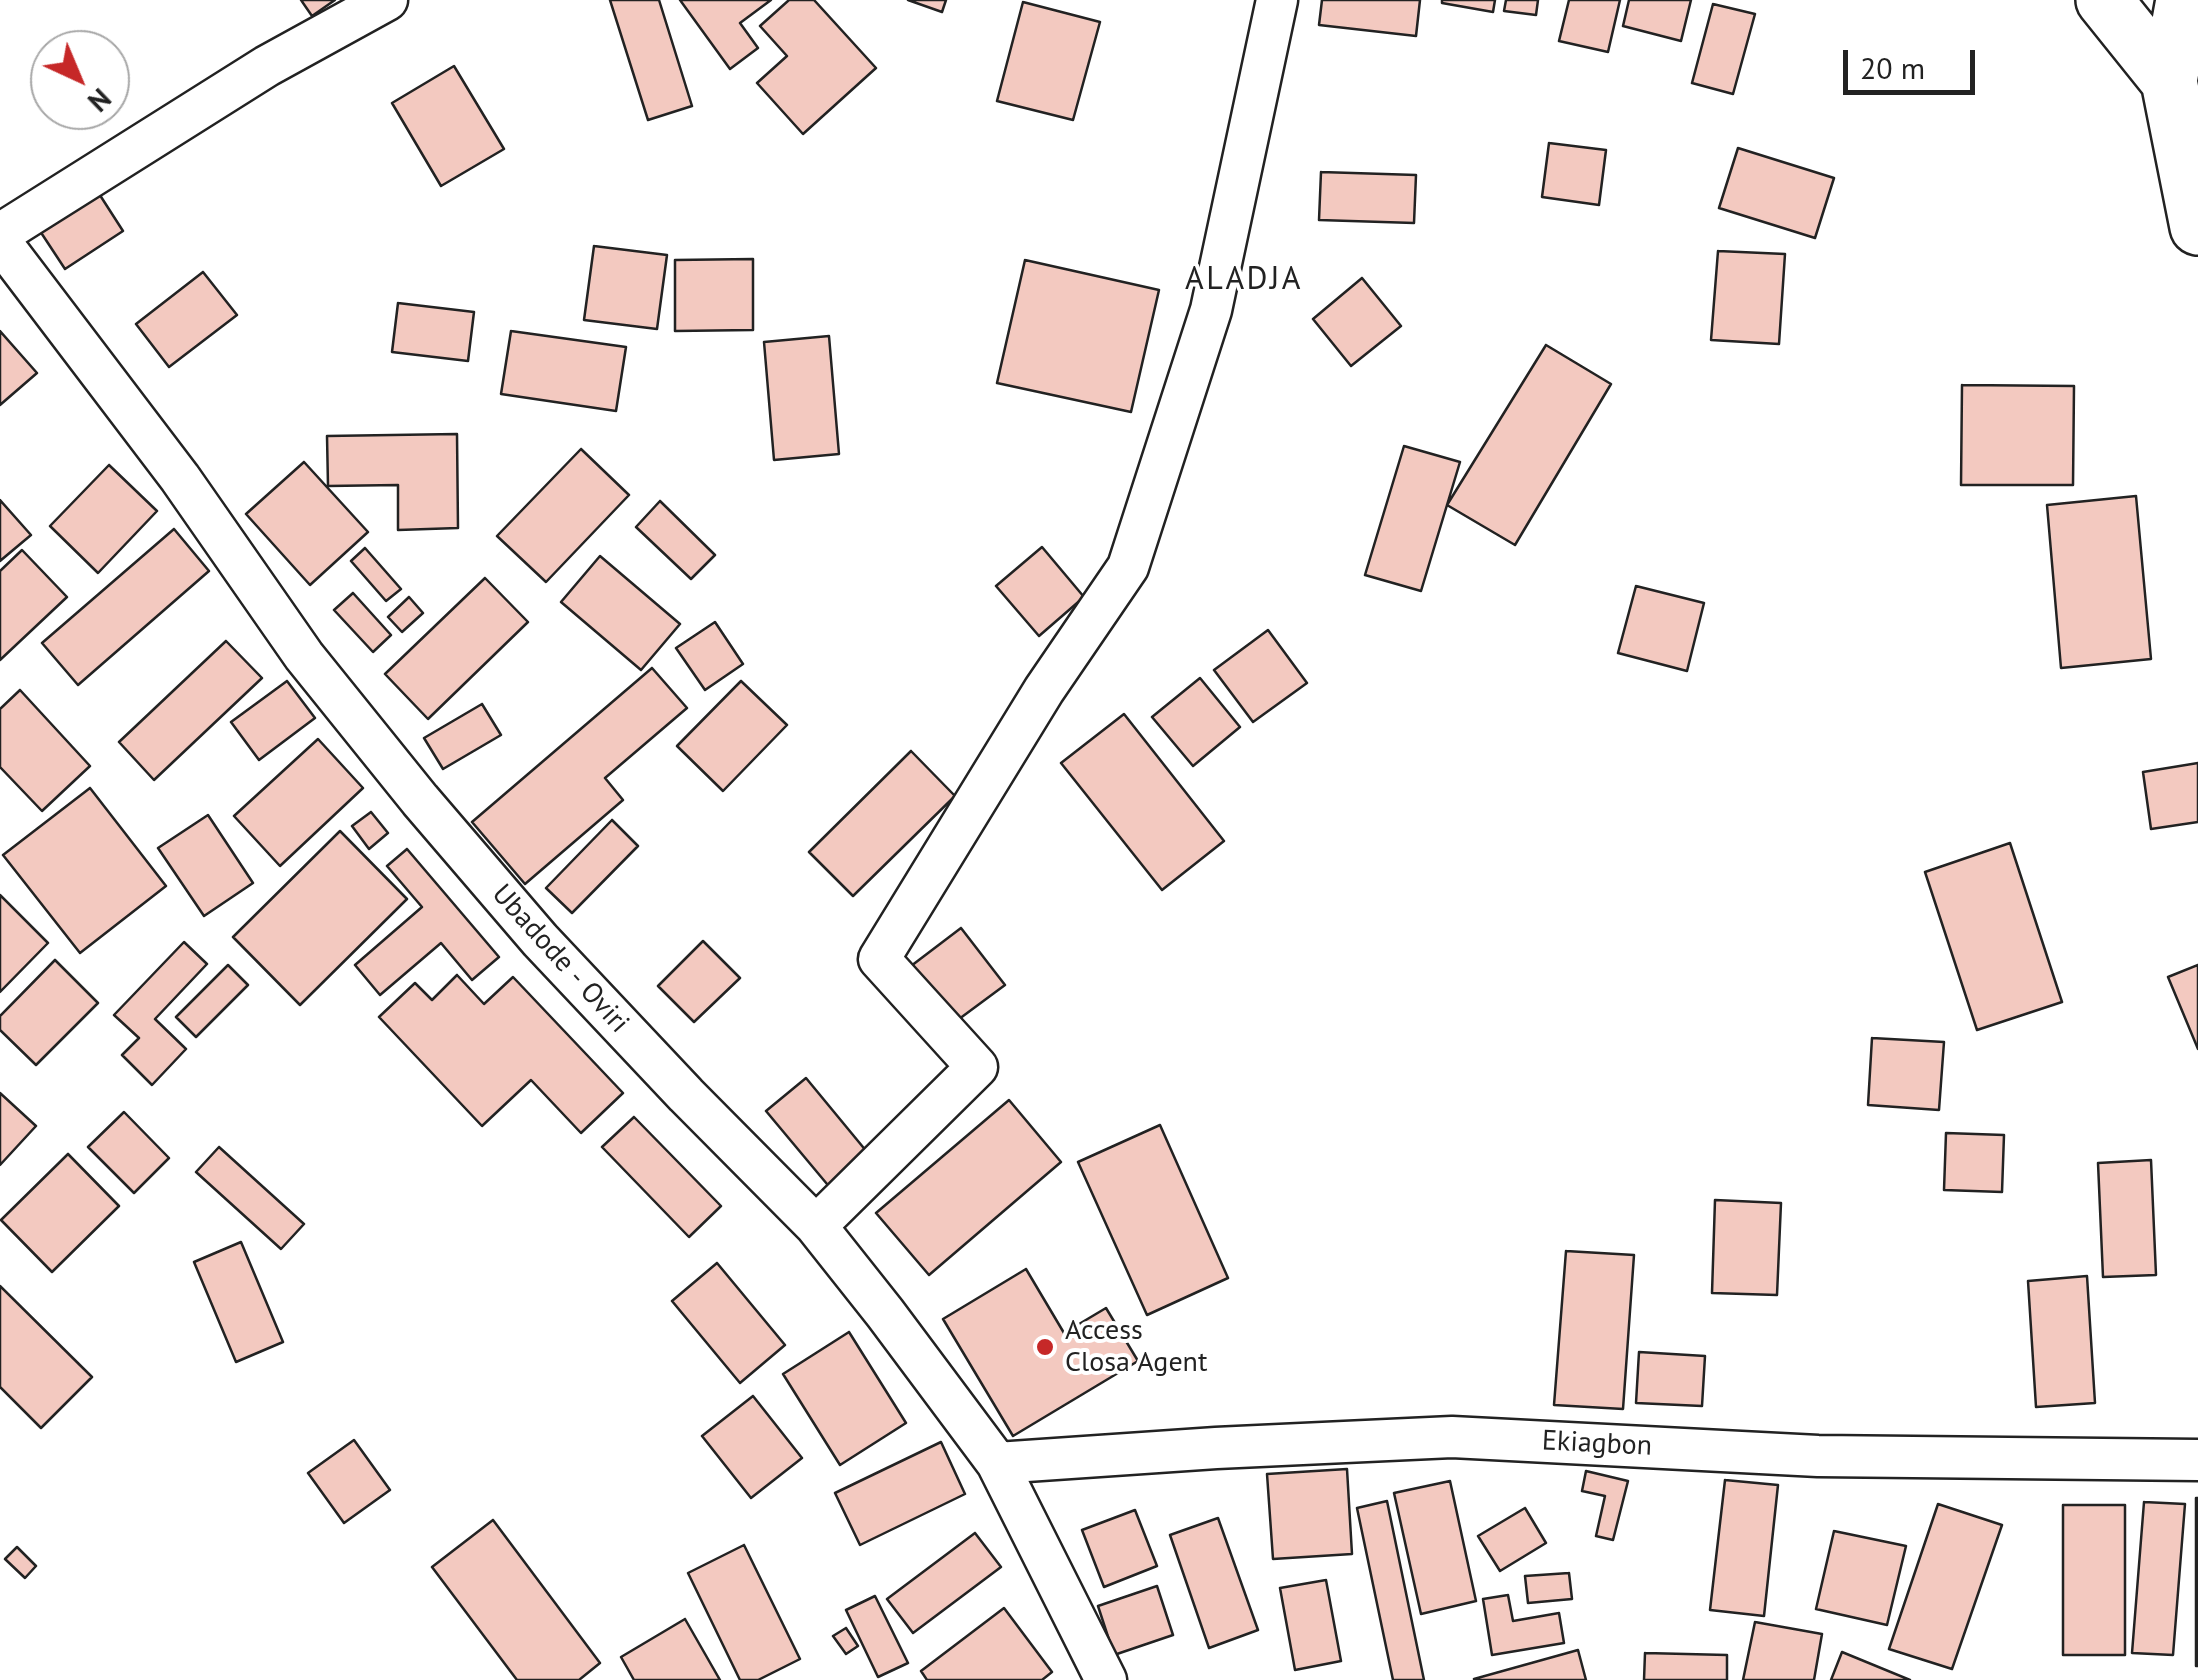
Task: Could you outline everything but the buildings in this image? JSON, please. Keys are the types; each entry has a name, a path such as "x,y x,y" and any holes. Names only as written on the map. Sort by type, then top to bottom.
{"street":[{"path":"0,234 267,66 387,0"},
{"path":"816,1226 977,1067 879,959 1044,690 1128,567 1211,310 1276,0"},
{"path":"2104,0 2169,81"},
{"path":"2184,0 2169,81 2198,227"},
{"name":"Ubadode - Oviri","path":"0,242 180,478 304,656 420,800 540,940 686,1096 816,1226 997,1463 1106,1680"},
{"name":"Ekiagbon","path":"997,1463 1452,1437 1818,1456 2198,1460"}],"place":[{"name":"Access Closa Agent","path":"1045,1347"}],"district":[{"name":"ALADJA","path":"1244,280"}]}
